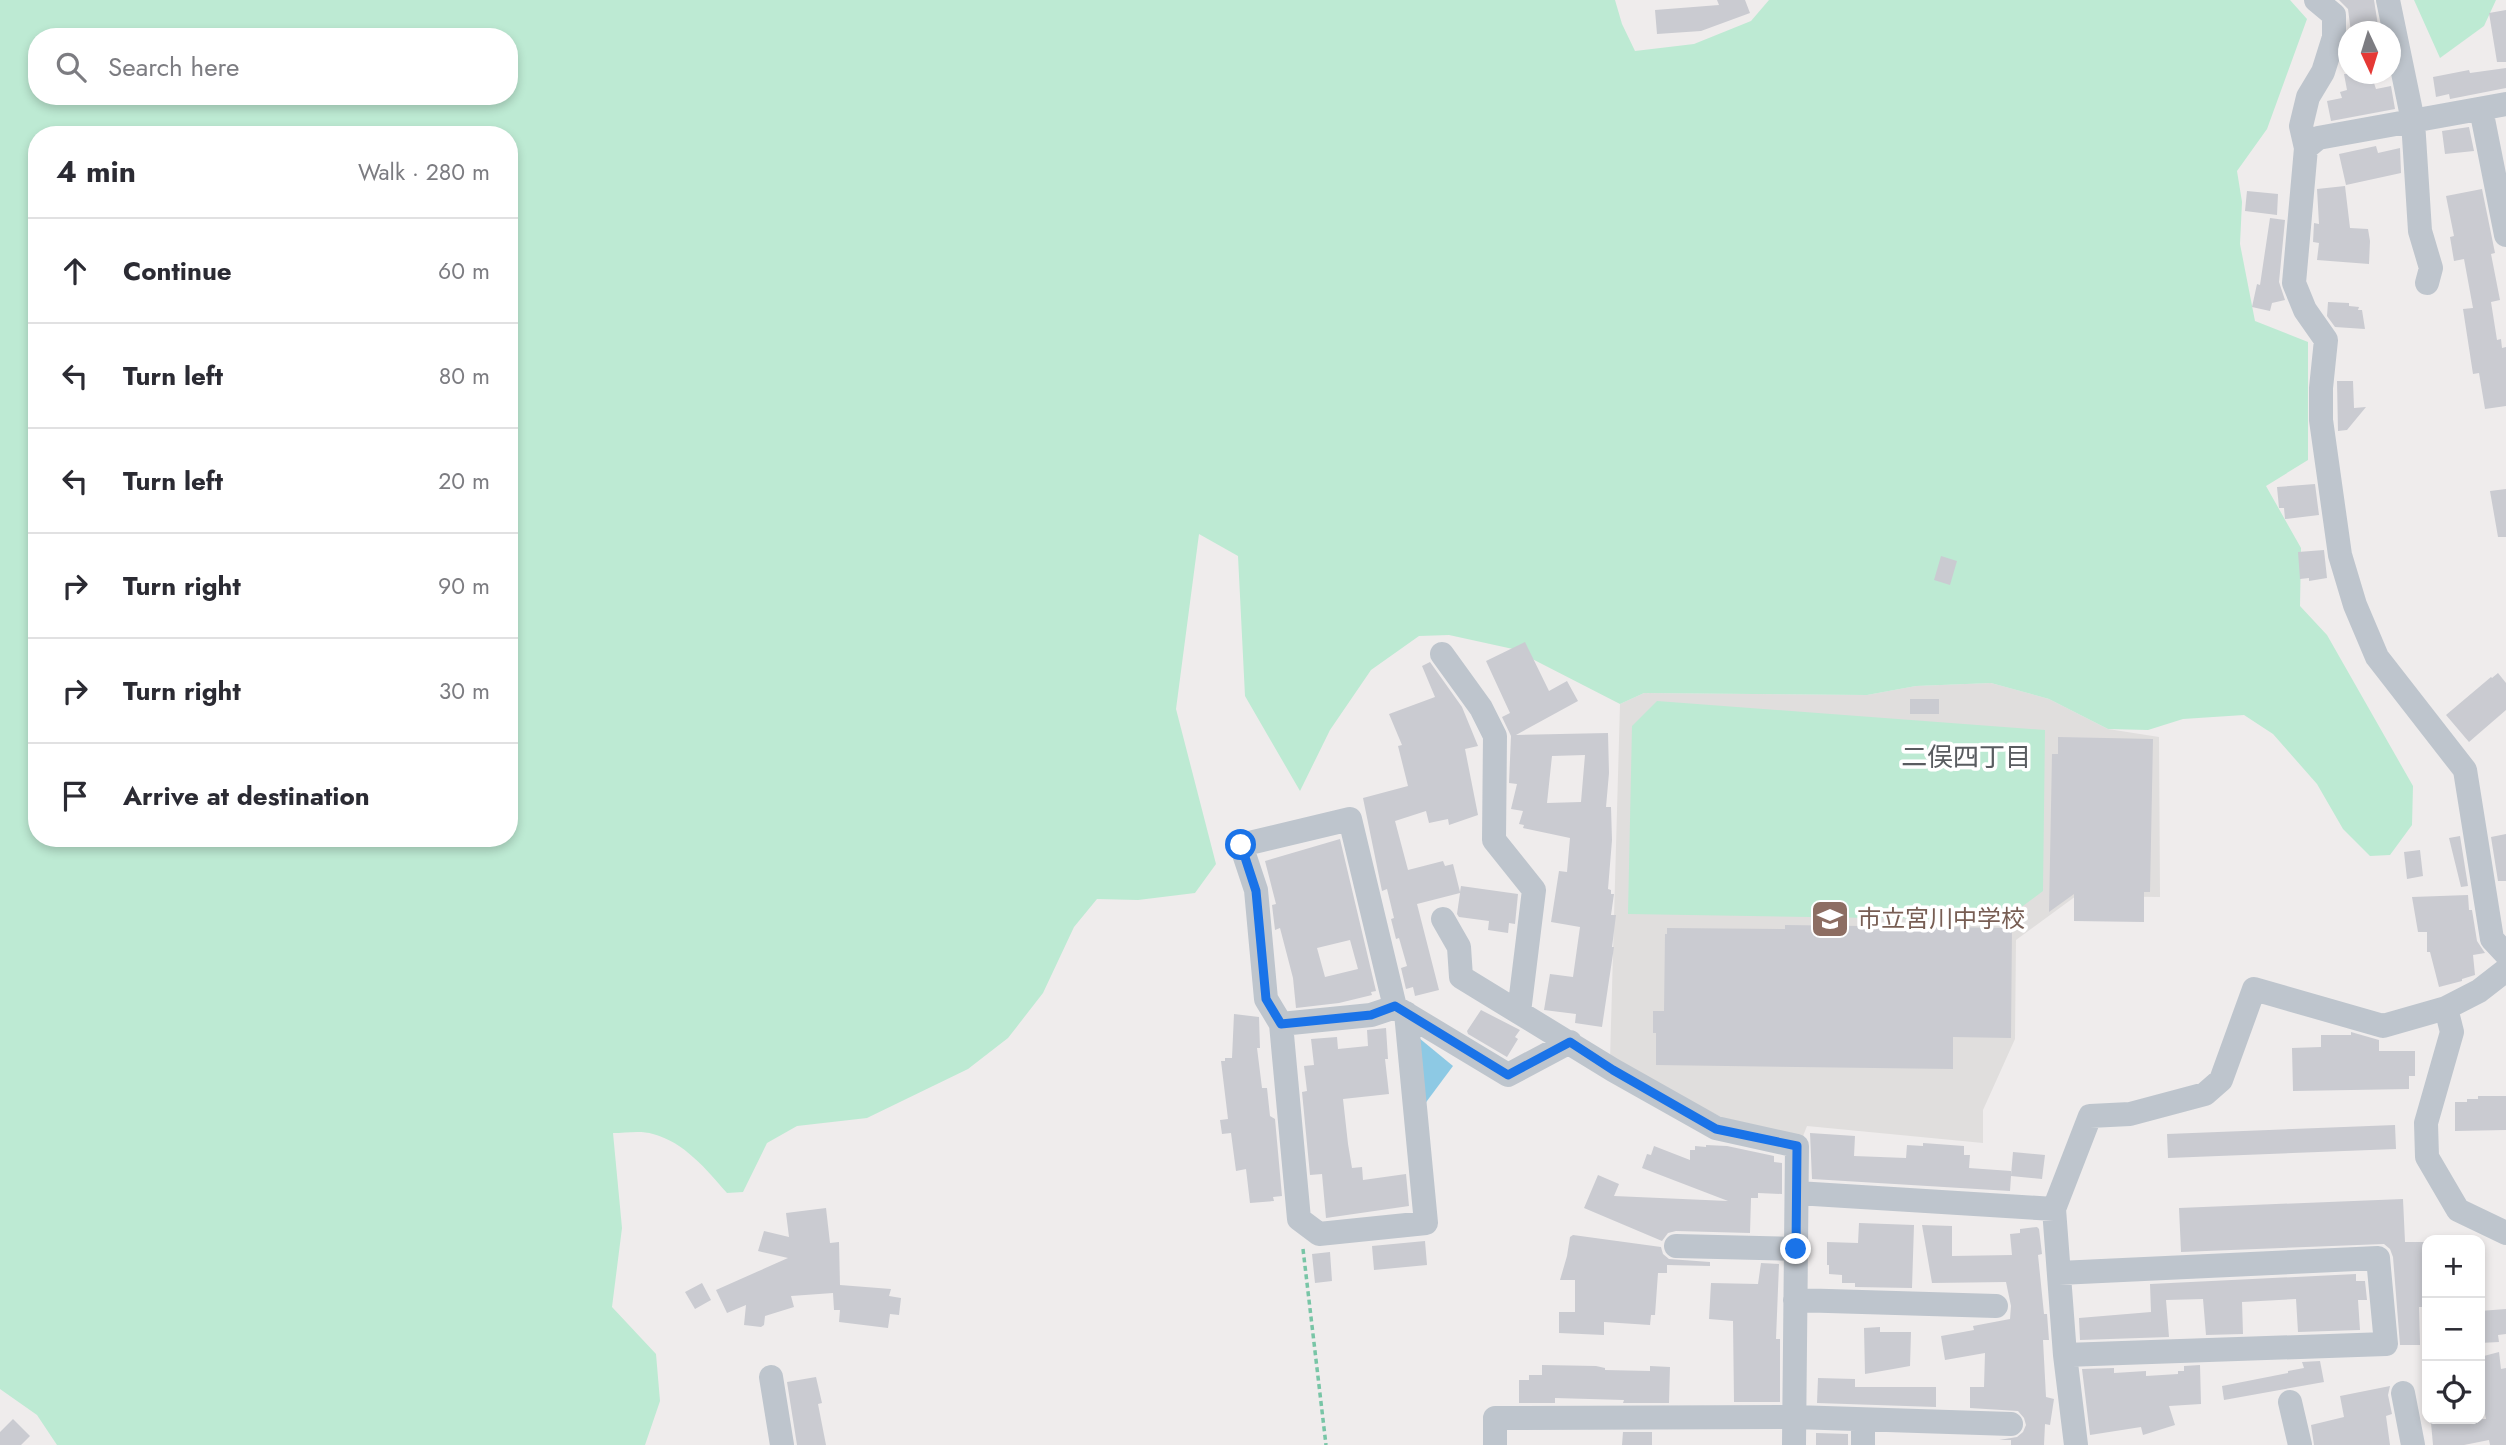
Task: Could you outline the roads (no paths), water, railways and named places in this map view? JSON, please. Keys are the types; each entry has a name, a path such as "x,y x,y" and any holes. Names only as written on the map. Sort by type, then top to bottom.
{"street":[{"path":"2316,0 2334,15 2334,37 2323,72 2308,97 2301,125 2306,148 2294,283 2305,310 2326,340 2321,388 2322,421 2340,555 2355,605 2377,657 2465,769 2492,939 2506,954"},
{"path":"2388,0 2413,121 2420,231 2431,268 2427,284"},
{"path":"2306,148 2318,138 2506,104"},
{"path":"2481,109 2506,235"},
{"path":"1443,654 1481,708 1495,736 1494,840 1534,890 1519,1012"},
{"path":"1350,819 1400,1010 1426,1223 1319,1234 1299,1219 1281,1024 1266,999 1256,891 1241,845 1350,819"},
{"path":"1443,919 1459,947 1461,977 1716,1129 1797,1146 1794,1445"},
{"path":"2076,1445 2065,1355 2054,1209 2090,1116 2130,1114 2205,1094 2221,1080 2254,989 2383,1026 2446,1008 2479,991 2506,970"},
{"path":"2446,1008 2452,1032 2426,1122 2427,1157 2458,1210 2506,1233"},
{"path":"1281,1024 1400,1010 1508,1075 1570,1042"},
{"path":"1797,1193 2054,1209"},
{"path":"1676,1246 1796,1249"},
{"path":"2059,1273 2378,1258 2386,1344 2065,1355"},
{"path":"1795,1300 1996,1306"},
{"path":"771,1377 782,1445"},
{"path":"2403,1393 2413,1445"},
{"path":"2290,1402 2300,1445"},
{"path":"1495,1445 1494,1418 1794,1418 2011,1424"},
{"path":"1863,1420 1863,1445"}],"water":[{"path":"1419,1038 1453,1066 1424,1105"}],"place":[{"name":"市立宮川中学校","path":"1830,919"}],"district":[{"name":"二俣四丁目","path":"1966,757"}]}
